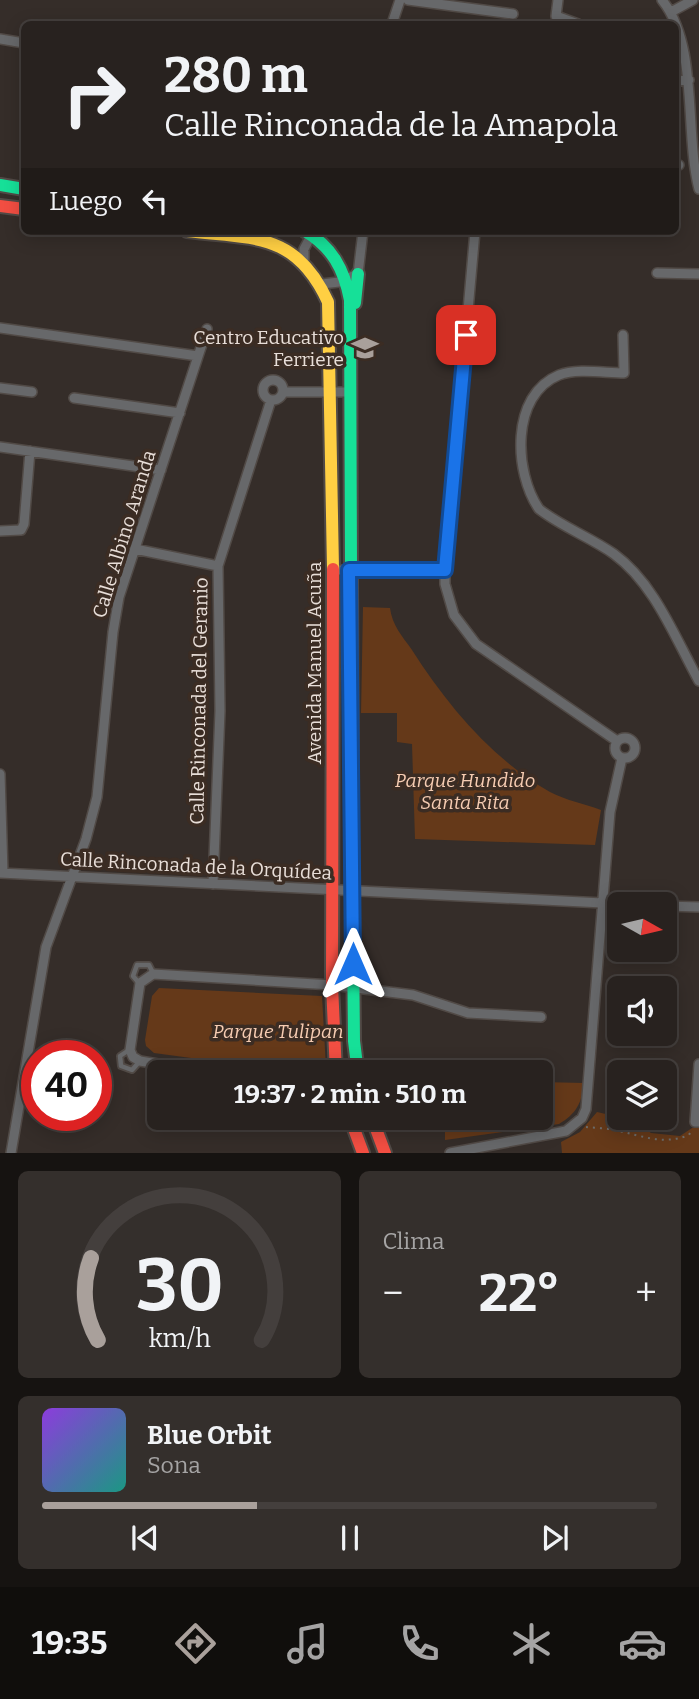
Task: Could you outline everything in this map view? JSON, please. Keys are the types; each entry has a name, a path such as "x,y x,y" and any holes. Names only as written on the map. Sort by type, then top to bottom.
{"street":[{"path":"393,21 400,0"},
{"path":"408,0 513,14"},
{"path":"558,0 556,16 570,21"},
{"path":"662,0 675,21"},
{"path":"671,12 693,0"},
{"path":"679,30 684,41 689,80 699,189"},
{"path":"0,39 21,42"},
{"path":"679,81 689,80"},
{"path":"0,185 21,188"},
{"path":"0,206 21,209"},
{"path":"216,235 273,243 288,248 304,260"},
{"path":"304,260 304,249 309,235"},
{"path":"313,235 333,252 352,277"},
{"path":"352,277 361,235"},
{"path":"475,235 445,584 454,615 477,644 617,741"},
{"name":"Avenida Manuel Acuña","path":"304,260 322,284 330,318 334,890 332,985 335,1060"},
{"path":"657,272 699,274"},
{"path":"322,284 352,277"},
{"name":"Avenida Manuel Acuña","path":"352,277 349,570 353,989 356,1060"},
{"path":"0,328 198,356"},
{"name":"Calle Albino Aranda","path":"11,1153 43,960 97,797 113,632 119,597 207,329"},
{"path":"623,335 624,373 560,375 544,384 534,395 525,417 521,446 523,467 539,509 614,554 630,568 667,622 699,681"},
{"path":"275,381 283,392 279,398 271,400 264,394 266,384 275,381"},
{"path":"0,388 32,392"},
{"path":"283,392 349,392"},
{"path":"74,398 180,413"},
{"name":"Calle Rinconada del Geranio","path":"212,884 220,710 218,566 271,400"},
{"path":"0,447 161,470"},
{"path":"0,531 21,530 24,524 30,451"},
{"path":"135,549 218,566"},
{"path":"333,569 445,570"},
{"path":"629,737 634,741 634,754 622,758 614,748 617,741 629,737"},
{"path":"450,1153 553,1134 574,1126 586,1109 610,812 622,758"},
{"path":"0,774 2,873"},
{"name":"Calle Rinconada de la Orquídea","path":"2,873 607,903"},
{"path":"677,907 699,908"},
{"path":"147,1062 133,1057 130,1049 140,983 153,974 332,985 412,995 468,1013 541,1017"},
{"path":"697,1122 699,1064"},
{"path":"354,1130 363,1153"},
{"path":"376,1130 385,1153"}],"lane":[{"path":"140,983 133,976 137,965 149,965 153,974"},
{"path":"130,1049 120,1056 121,1066 132,1070 140,1061"}],"path":[{"path":"574,1126 668,1140 689,1135 697,1122"}],"green space":[{"name":"Parque Hundido Santa Rita","path":"363,607 390,608 398,630 440,691 473,730 509,764 550,792 601,810 595,845 415,839 412,744 397,742 397,713 361,713"},
{"name":"Parque Tulipan","path":"159,988 322,996 326,1060 206,1060 154,1053 146,1046 145,1040 152,996"},
{"path":"553,1082 584,1083 577,1107 559,1124 553,1125"},
{"path":"597,1112 607,1114 607,1130 647,1130 651,1133 680,1136 692,1128 699,1128 699,1153 562,1153 561,1142 580,1132"},
{"path":"445,1130 516,1130 445,1140"}],"traffic: fast":[{"path":"0,185 21,188"},
{"path":"311,235 323,244 335,260 344,278 350,300 351,568"},
{"path":"355,303 358,274"},
{"path":"352,841 356,1060"}],"traffic: slow":[{"path":"224,235 271,243 287,251 302,262 316,279 328,302 333,569"}],"traffic: jam":[{"path":"0,206 21,209"},
{"path":"351,568 352,841"},
{"path":"333,569 332,985 335,1060"},
{"path":"354,1130 363,1153"},
{"path":"376,1130 385,1153"}],"place":[{"name":"Centro Educativo Ferriere","path":"365,348"}],"route":[{"path":"353,964 349,570 445,570 466,335"}]}
